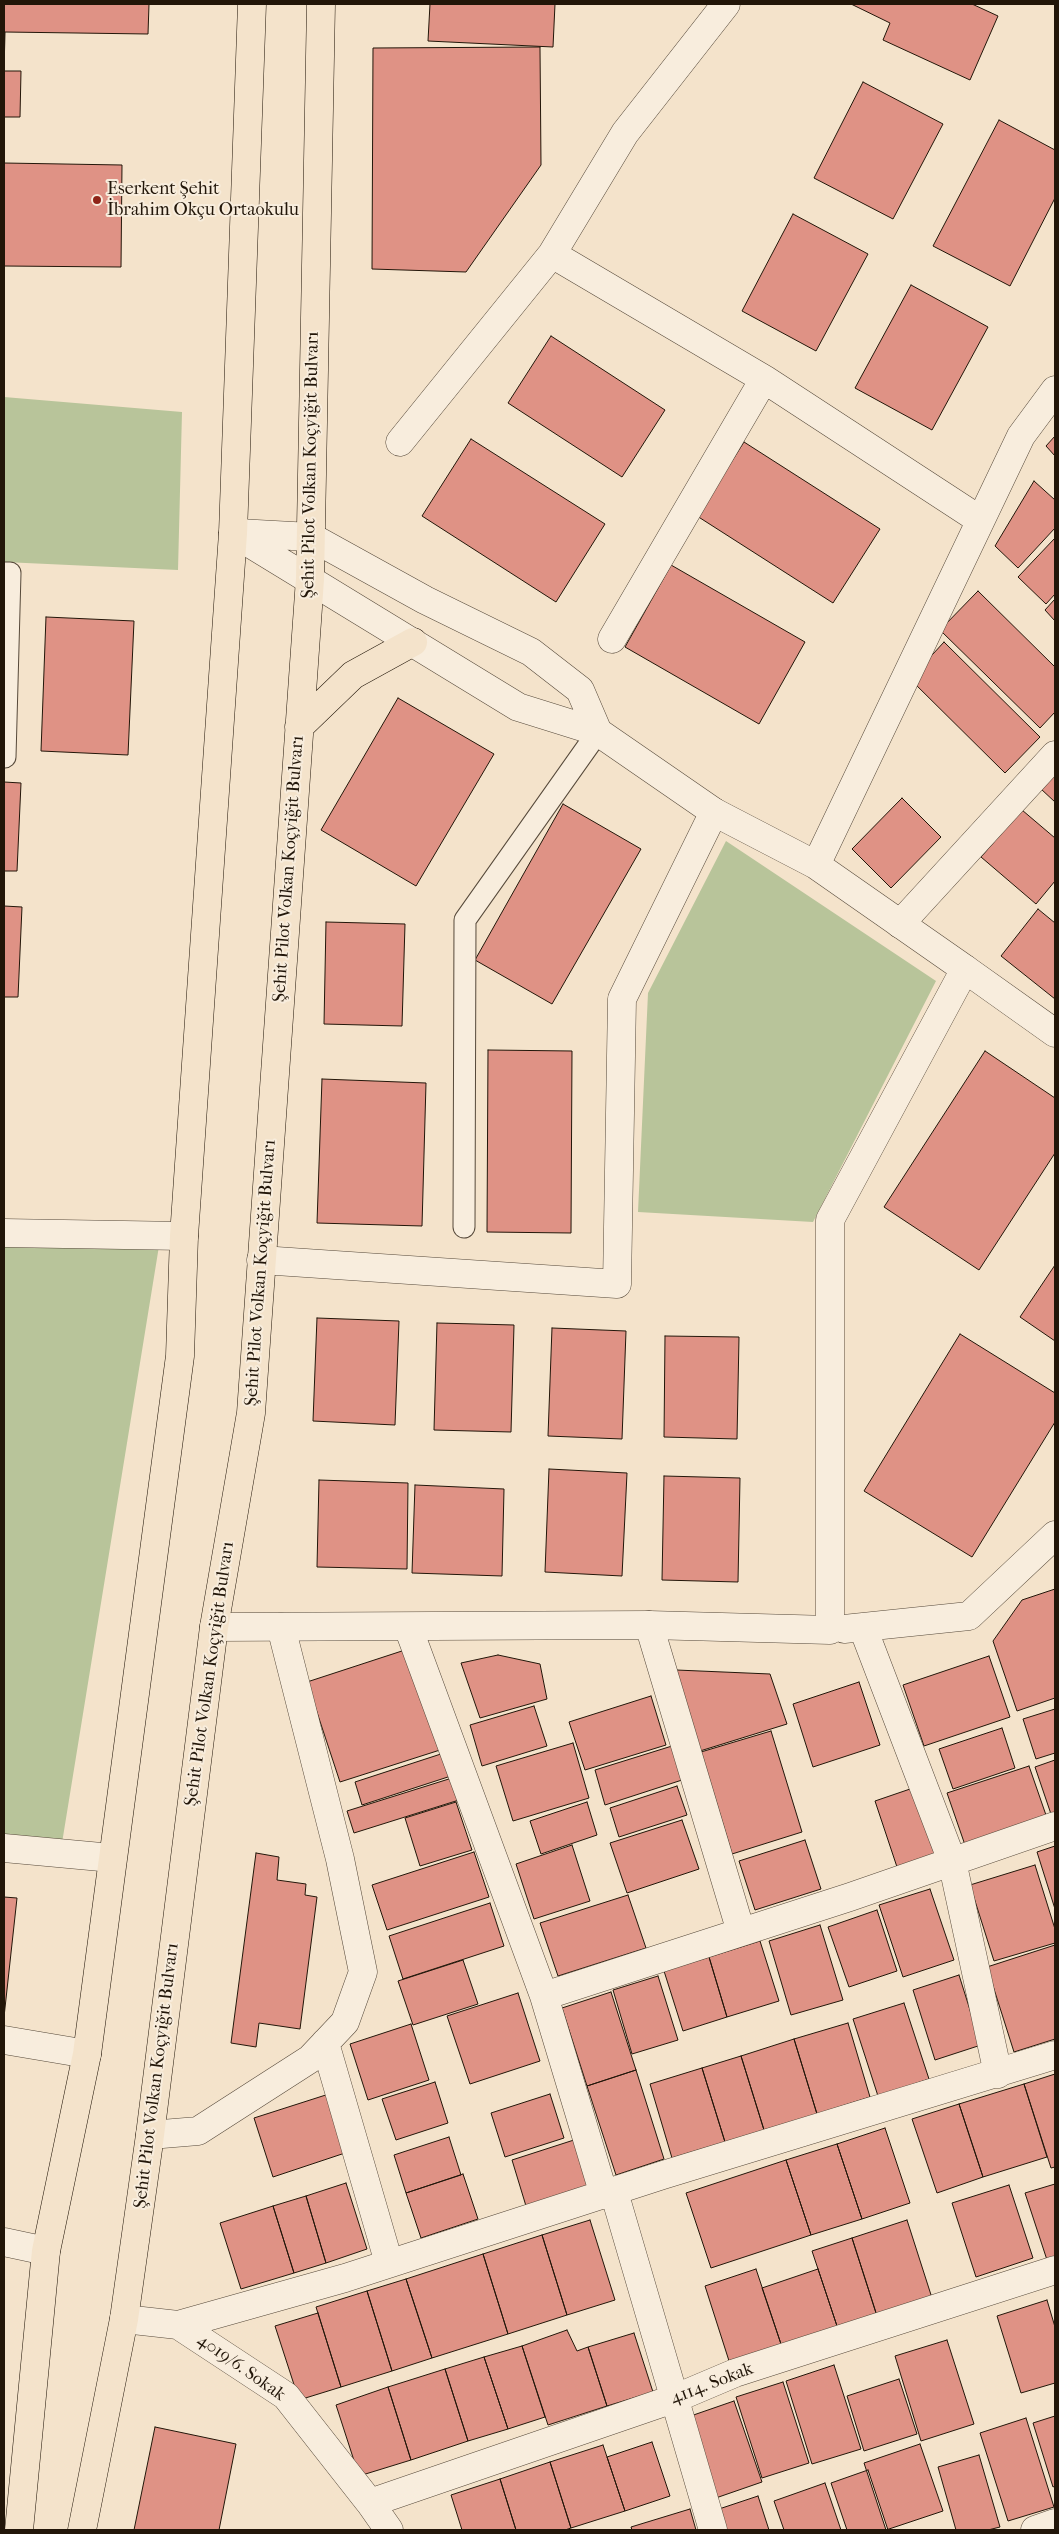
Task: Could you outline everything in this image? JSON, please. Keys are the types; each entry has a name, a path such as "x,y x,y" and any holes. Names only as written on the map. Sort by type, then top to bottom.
{"main road":[{"path":"18,2530 46,2251 87,2054 180,1356 184,1236 233,533 252,4"},
{"name":"Şehit Pilot Volkan Koçyiğit Bulvarı","path":"82,2530 124,2319 150,2135 214,1627 251,1413 310,579 321,4"},
{"path":"299,727 353,675 413,642"}],"street":[{"path":"400,442 552,254 625,133 726,4"},
{"path":"552,254 764,379 980,520"},
{"path":"612,639 764,379"},
{"path":"816,865 1021,436 1055,390"},
{"path":"233,533 311,537 426,600 531,652 580,690 598,732"},
{"path":"233,533 518,707 598,732 714,812 816,865 1055,1033"},
{"path":"900,924 1055,755"},
{"path":"262,1260 617,1284 622,999 714,812"},
{"path":"830,1630 830,1220 966,969"},
{"path":"4,1233 184,1236"},
{"path":"214,1627 649,1625 830,1630 863,1628 969,1616 1055,1535"},
{"path":"649,1625 741,1932"},
{"path":"408,1626 544,1996 676,2398 713,2530"},
{"path":"150,2135 198,2131 310,2059 345,2022 364,1972 340,1858 281,1627"},
{"path":"863,1628 952,1861 998,2074"},
{"path":"544,1996 850,1897 1055,1826"},
{"path":"4,1848 112,1858"},
{"path":"4,2040 87,2054"},
{"path":"325,2043 389,2263"},
{"path":"178,2325 345,2278 682,2169 1055,2056"},
{"path":"4,2242 46,2251"},
{"name":"4114. Sokak","path":"370,2502 676,2398 735,2374 1055,2270"},
{"name":"4019/6. Sokak","path":"124,2319 178,2325 286,2396 370,2502 389,2530"},
{"path":"1035,2530 1055,2523"},
{"path":"4,2528 18,2530"}],"lane":[{"path":"4,573 10,573 5,757"},
{"path":"464,1227 465,920 598,732"}],"green space":[{"path":"4,397 182,412 178,570 4,562"},
{"path":"726,841 936,981 813,1222 638,1212 648,993"},
{"path":"4,1240 159,1246 62,1843 4,1835"}],"building":[{"path":"4,4 149,4 148,34 5,32 4,71"},
{"path":"430,4 555,4 553,47 428,41"},
{"path":"851,4 972,4 998,16 970,80 883,40 890,23"},
{"path":"540,47 541,165 466,272 372,269 373,48"},
{"path":"4,71 21,71 20,117 4,117"},
{"path":"863,82 943,124 893,219 814,178"},
{"path":"999,120 1055,150 1055,198 1010,286 933,246"},
{"path":"4,163 122,165 121,267 4,266"},
{"path":"793,214 868,254 816,351 742,311"},
{"path":"911,285 988,327 932,430 855,388"},
{"path":"551,336 665,410 622,477 508,403"},
{"path":"1055,436 1055,456 1046,446"},
{"path":"471,439 605,524 556,602 422,516"},
{"path":"744,442 880,529 833,603 697,516"},
{"path":"1034,481 1055,500 1055,528 1018,568 995,546"},
{"path":"1055,538 1055,594 1046,604 1018,577"},
{"path":"671,565 805,642 759,724 625,647"},
{"path":"978,591 1055,667 1055,712 1040,728 940,630"},
{"path":"1055,599 1055,621 1045,610"},
{"path":"46,617 134,621 128,755 41,751"},
{"path":"944,642 1040,737 1005,773 910,679"},
{"path":"398,698 494,754 416,886 321,830"},
{"path":"1055,774 1055,802 1041,789"},
{"path":"4,782 21,783 17,871 4,871"},
{"path":"902,798 941,837 891,888 852,849"},
{"path":"563,804 641,849 552,1004 475,960"},
{"path":"1022,810 1055,838 1055,881 1036,904 981,857"},
{"path":"4,906 22,907 18,997 4,997"},
{"path":"1038,909 1055,923 1055,999 1001,956"},
{"path":"326,922 405,924 402,1026 324,1024"},
{"path":"488,1050 572,1051 571,1233 487,1232"},
{"path":"985,1051 1055,1098 1055,1153 979,1270 884,1207"},
{"path":"322,1079 426,1083 422,1226 317,1223"},
{"path":"1055,1265 1055,1341 1020,1317"},
{"path":"317,1318 399,1321 395,1425 313,1421"},
{"path":"437,1323 514,1325 511,1432 434,1430"},
{"path":"552,1328 626,1331 622,1439 548,1436"},
{"path":"960,1334 1055,1393 1055,1422 972,1557 864,1491"},
{"path":"665,1336 739,1337 737,1439 664,1437"},
{"path":"549,1469 627,1473 622,1576 545,1572"},
{"path":"664,1476 740,1478 738,1582 662,1580"},
{"path":"319,1480 408,1483 407,1569 317,1567"},
{"path":"415,1485 504,1489 502,1576 412,1573"},
{"path":"1055,1589 1055,1698 1017,1711 993,1641 1022,1600"},
{"path":"408,1649 440,1750 340,1782 307,1682"},
{"path":"498,1655 540,1664 547,1699 480,1718 461,1663"},
{"path":"989,1656 1010,1717 924,1746 903,1685"},
{"path":"676,1670 770,1674 787,1724 700,1751"},
{"path":"859,1682 880,1745 813,1767 793,1704"},
{"path":"651,1696 666,1745 585,1770 569,1722"},
{"path":"534,1706 547,1746 482,1766 470,1725"},
{"path":"1055,1709 1055,1753 1036,1759 1023,1719"},
{"path":"1002,1728 1015,1768 953,1789 939,1749"},
{"path":"771,1731 802,1832 732,1854 701,1752"},
{"path":"573,1743 589,1798 513,1821 496,1766"},
{"path":"672,1746 682,1780 605,1805 595,1770"},
{"path":"447,1752 454,1775 362,1805 355,1782"},
{"path":"1055,1760 1055,1816 1052,1817 1035,1767"},
{"path":"1029,1766 1047,1818 965,1845 947,1793"},
{"path":"452,1778 459,1800 354,1833 347,1811"},
{"path":"677,1786 687,1815 619,1837 610,1808"},
{"path":"916,1787 938,1853 897,1867 875,1801"},
{"path":"456,1802 472,1850 420,1866 405,1818"},
{"path":"587,1802 597,1835 541,1854 530,1821"},
{"path":"682,1820 699,1869 627,1893 610,1843"},
{"path":"805,1840 821,1889 755,1910 739,1861"},
{"path":"572,1845 590,1901 534,1919 516,1864"},
{"path":"1055,1846 1055,1909 1037,1852"},
{"path":"474,1852 489,1897 387,1930 372,1885"},
{"path":"256,1853 279,1857 277,1880 306,1884 305,1895 317,1897 300,2029 259,2023 256,2047 231,2043"},
{"path":"1035,1865 1055,1929 1055,1943 994,1961 970,1885"},
{"path":"930,1889 954,1960 903,1977 879,1905"},
{"path":"628,1895 646,1948 558,1976 540,1923"},
{"path":"4,1897 17,1898 4,2017"},
{"path":"490,1903 504,1946 403,1979 389,1936"},
{"path":"877,1910 897,1971 849,1987 828,1927"},
{"path":"820,1925 843,2000 791,2015 769,1941"},
{"path":"760,1941 779,2001 727,2017 709,1957"},
{"path":"1055,1945 1055,2039 1014,2052 987,1967"},
{"path":"709,1957 727,2017 683,2031 664,1971"},
{"path":"463,1960 478,2004 413,2025 398,1981"},
{"path":"959,1975 981,2045 935,2060 913,1990"},
{"path":"658,1976 678,2040 632,2054 613,1990"},
{"path":"611,1992 636,2070 587,2086 562,2008"},
{"path":"518,1993 540,2061 470,2084 447,2016"},
{"path":"904,2003 929,2079 878,2096 853,2019"},
{"path":"848,2023 870,2097 817,2114 794,2039"},
{"path":"411,2024 429,2080 368,2100 350,2044"},
{"path":"794,2039 817,2114 764,2130 741,2056"},
{"path":"741,2056 764,2130 725,2142 702,2068"},
{"path":"702,2068 725,2142 672,2158 650,2084"},
{"path":"636,2070 664,2159 616,2175 587,2086"},
{"path":"1055,2074 1055,2167 1051,2168 1024,2084"},
{"path":"435,2082 448,2123 396,2140 382,2099"},
{"path":"1024,2084 1047,2157 983,2177 959,2104"},
{"path":"332,2093 351,2151 273,2177 254,2118"},
{"path":"550,2094 564,2138 505,2157 491,2113"},
{"path":"959,2104 983,2177 937,2193 912,2119"},
{"path":"885,2128 910,2203 862,2219 837,2144"},
{"path":"449,2137 461,2175 406,2193 394,2155"},
{"path":"577,2139 592,2185 526,2206 512,2160"},
{"path":"837,2144 862,2219 811,2235 786,2160"},
{"path":"786,2160 811,2235 711,2268 686,2193"},
{"path":"463,2174 478,2219 421,2238 406,2193"},
{"path":"346,2183 367,2249 326,2263 306,2196"},
{"path":"1055,2184 1055,2261 1048,2263 1025,2193"},
{"path":"1009,2185 1033,2258 976,2277 952,2203"},
{"path":"306,2196 326,2263 294,2273 273,2206"},
{"path":"273,2206 294,2273 241,2289 220,2223"},
{"path":"590,2220 615,2300 567,2315 542,2235"},
{"path":"907,2220 932,2298 877,2316 852,2238"},
{"path":"542,2235 567,2315 508,2334 483,2254"},
{"path":"852,2238 877,2316 838,2329 812,2251"},
{"path":"483,2254 508,2334 432,2358 406,2279"},
{"path":"756,2269 782,2347 730,2364 705,2286"},
{"path":"818,2269 838,2329 782,2347 762,2288"},
{"path":"406,2279 432,2358 392,2371 367,2291"},
{"path":"367,2291 392,2371 341,2387 316,2307"},
{"path":"1047,2300 1055,2327 1055,2383 1021,2393 997,2316"},
{"path":"318,2313 341,2387 299,2400 275,2326"},
{"path":"567,2330 577,2351 588,2347 607,2406 548,2425 522,2346"},
{"path":"634,2333 653,2392 607,2406 588,2347"},
{"path":"947,2340 974,2424 921,2441 895,2356"},
{"path":"522,2346 545,2417 508,2429 484,2357"},
{"path":"484,2357 508,2429 468,2441 445,2369"},
{"path":"834,2365 861,2449 812,2464 786,2381"},
{"path":"445,2369 468,2441 411,2460 388,2387"},
{"path":"899,2379 917,2434 864,2451 847,2396"},
{"path":"783,2382 809,2463 762,2478 736,2397"},
{"path":"388,2387 411,2460 359,2476 336,2405"},
{"path":"734,2401 762,2482 710,2500 682,2419"},
{"path":"1055,2416 1055,2486 1053,2487 1033,2423"},
{"path":"1026,2418 1054,2507 1008,2521 980,2433"},
{"path":"155,2427 236,2444 219,2530 134,2530"},
{"path":"652,2442 670,2496 625,2511 607,2457"},
{"path":"920,2444 943,2511 886,2530 864,2463"},
{"path":"603,2445 625,2511 571,2528 550,2462"},
{"path":"979,2455 1000,2527 988,2530 956,2530 938,2467"},
{"path":"550,2462 571,2528 565,2530 516,2530 500,2479"},
{"path":"868,2470 888,2530 847,2530 831,2483"},
{"path":"500,2479 516,2530 462,2530 451,2495"},
{"path":"825,2483 841,2530 784,2530 774,2501"},
{"path":"758,2496 769,2530 720,2530 713,2511"},
{"path":"690,2509 696,2530 632,2530 631,2527"}],"place":[{"name":"Eserkent Şehit İbrahim Okçu Ortaokulu","path":"97,200"}]}
